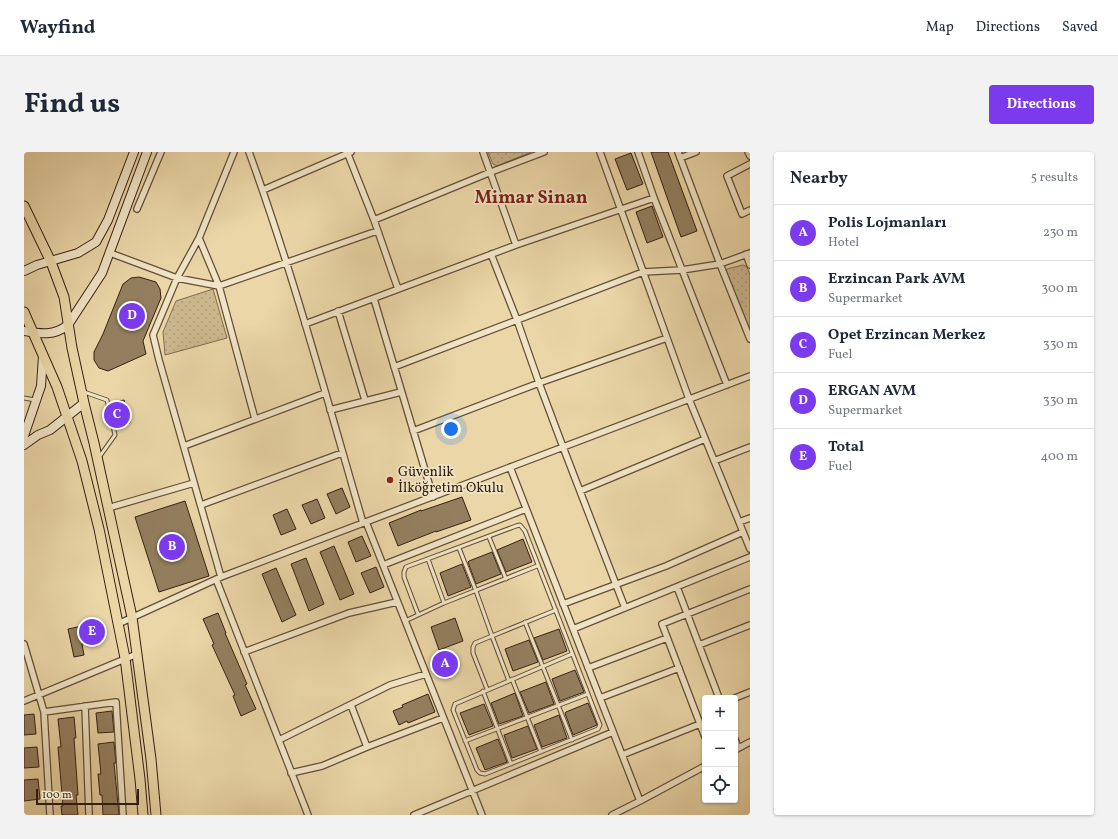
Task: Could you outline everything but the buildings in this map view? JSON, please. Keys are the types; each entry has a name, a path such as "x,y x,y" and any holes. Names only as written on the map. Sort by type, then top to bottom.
{"main road":[{"path":"24,271 37,265 78,253 96,242 108,220 134,152"},
{"path":"28,332 48,333 60,331 68,325 102,273 146,152"},
{"path":"24,206 51,262 64,297 81,391 98,460 132,617 151,759 156,815"},
{"path":"24,312 28,332 43,356 68,417 82,461 99,529 124,658 140,779 143,815"},
{"path":"24,436 41,386 43,356"},
{"path":"24,445 38,435 50,430 84,403"}],"street":[{"path":"137,209 161,152"},
{"path":"234,152 199,238 177,278 153,335 158,360 201,505 219,578 244,652 308,815"},
{"path":"249,152 286,262 342,452 365,522 482,815"},
{"path":"263,190 349,152 398,289"},
{"path":"483,152 516,245"},
{"path":"374,220 544,152"},
{"path":"600,152 689,399 750,549"},
{"path":"638,152 654,198 727,385"},
{"path":"696,152 679,155 750,339"},
{"path":"748,152 750,156"},
{"path":"749,166 727,176 742,214 750,210"},
{"path":"305,324 491,254 654,198"},
{"path":"110,253 177,278 219,286 377,231"},
{"path":"199,238 219,286 255,419"},
{"path":"394,367 643,272 682,270 720,264 748,253 750,265"},
{"path":"491,254 625,608"},
{"path":"374,299 433,497"},
{"path":"338,311 365,400"},
{"path":"413,431 539,383 667,338"},
{"path":"118,624 219,578 750,376"},
{"path":"330,410 401,392"},
{"path":"184,446 325,393"},
{"path":"580,491 705,439"},
{"path":"714,461 750,447"},
{"path":"201,505 342,452"},
{"path":"510,467 640,801"},
{"path":"108,508 194,483"},
{"path":"383,565 526,509"},
{"path":"739,522 750,518"},
{"path":"563,604 666,566 743,532"},
{"path":"573,629 750,557"},
{"path":"677,587 718,695"},
{"path":"703,731 662,624 750,589"},
{"path":"244,652 349,613 397,602"},
{"path":"699,645 750,625"},
{"path":"588,668 667,638"},
{"path":"24,644 44,712 50,815"},
{"path":"24,701 124,658 137,654"},
{"path":"600,698 678,668"},
{"path":"279,740 351,706 390,685 426,674"},
{"path":"738,696 750,692"},
{"path":"44,712 116,702 123,815"},
{"path":"85,706 89,815"},
{"path":"351,706 367,747"},
{"path":"291,773 322,766 443,718"},
{"path":"622,755 700,724"},
{"path":"414,815 613,732"},
{"path":"738,748 750,742"},
{"path":"612,815 703,767"}],"lane":[{"path":"81,391 107,400 115,435 98,460"},
{"path":"24,398 36,400"},
{"path":"418,614 404,577 406,567 520,525 525,531 600,725 598,729 572,740 485,774 480,773 453,710 455,704 487,689 542,668 572,654"},
{"path":"489,537 506,579"},
{"path":"459,548 492,636 541,752"},
{"path":"428,559 444,603"},
{"path":"405,621 444,603 538,566"},
{"path":"487,689 473,653 475,643 556,610"},
{"path":"525,622 542,668 572,740"},
{"path":"483,691 512,764"},
{"path":"465,741 588,694"}],"shaded area":[{"path":"488,152 531,152 497,166 493,164"},
{"path":"743,265 747,267 750,275 750,330 726,271 727,269"},
{"path":"213,289 227,338 165,355 163,332 176,301"}],"place":[{"name":"ERGAN AVM","path":"132,316"},
{"name":"Opet Erzincan Merkez","path":"117,415"},
{"name":"Güvenlik İlköğretim Okulu","path":"390,480"},
{"name":"Erzincan Park AVM","path":"172,547"},
{"name":"Total","path":"92,632"},
{"name":"Polis Lojmanları","path":"445,664"}],"district":[{"name":"Mimar Sinan","path":"531,198"}]}
